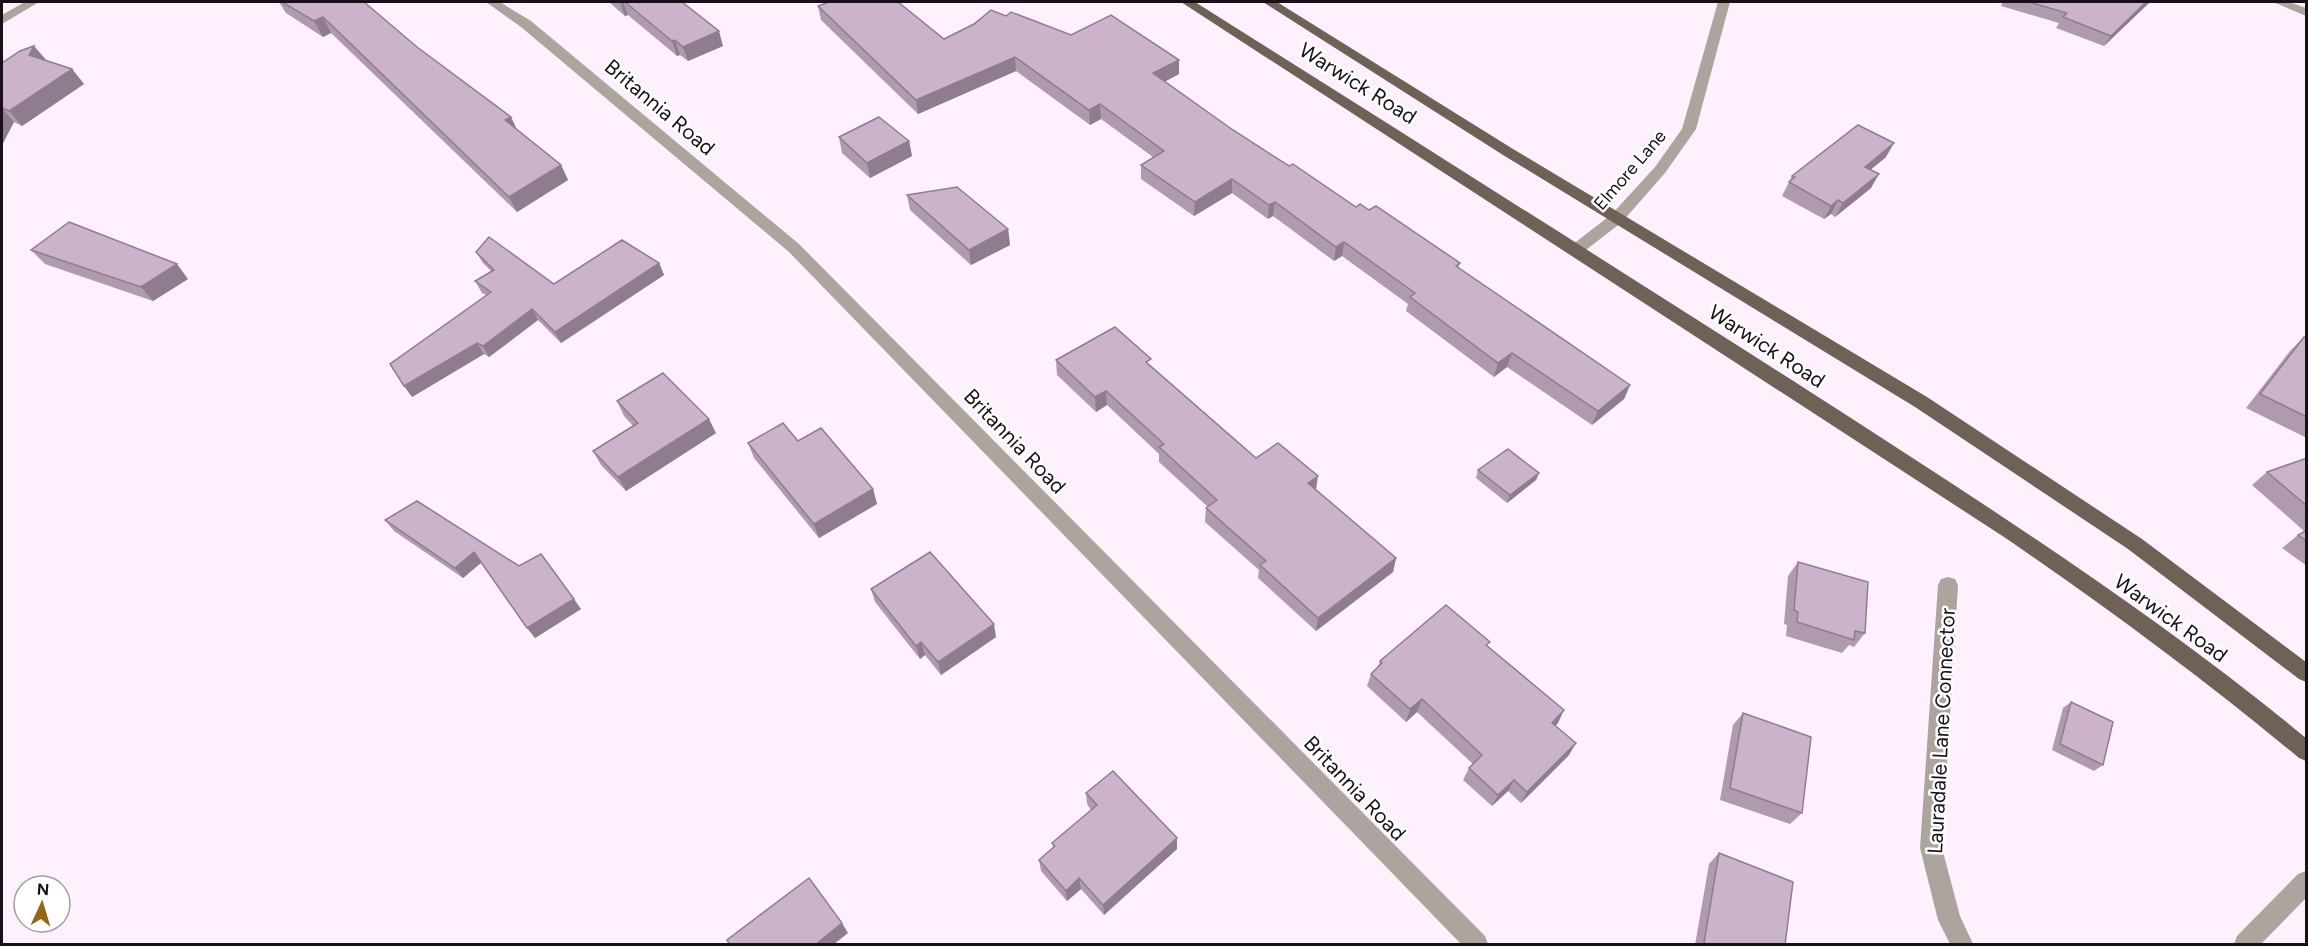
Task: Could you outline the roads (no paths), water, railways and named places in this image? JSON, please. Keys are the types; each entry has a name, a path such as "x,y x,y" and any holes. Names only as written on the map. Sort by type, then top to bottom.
{"main road":[{"name":"Warwick Road","path":"1186,2 1578,249 2025,540 2248,701 2307,751"},
{"name":"Warwick Road","path":"1269,2 1617,218 1921,402 2135,544 2307,673"}],"street":[{"path":"2,20 33,2"},
{"name":"Britannia Road","path":"492,2 526,24 794,248 1477,945"},
{"name":"Elmore Lane","path":"1578,249 1617,218 1660,170 1689,129 1725,2"},
{"path":"2279,2 2307,12"},
{"name":"Lauradale Lane Connector","path":"1947,585 1931,848 1949,920 1962,945"},
{"path":"2245,945 2307,882"}]}
